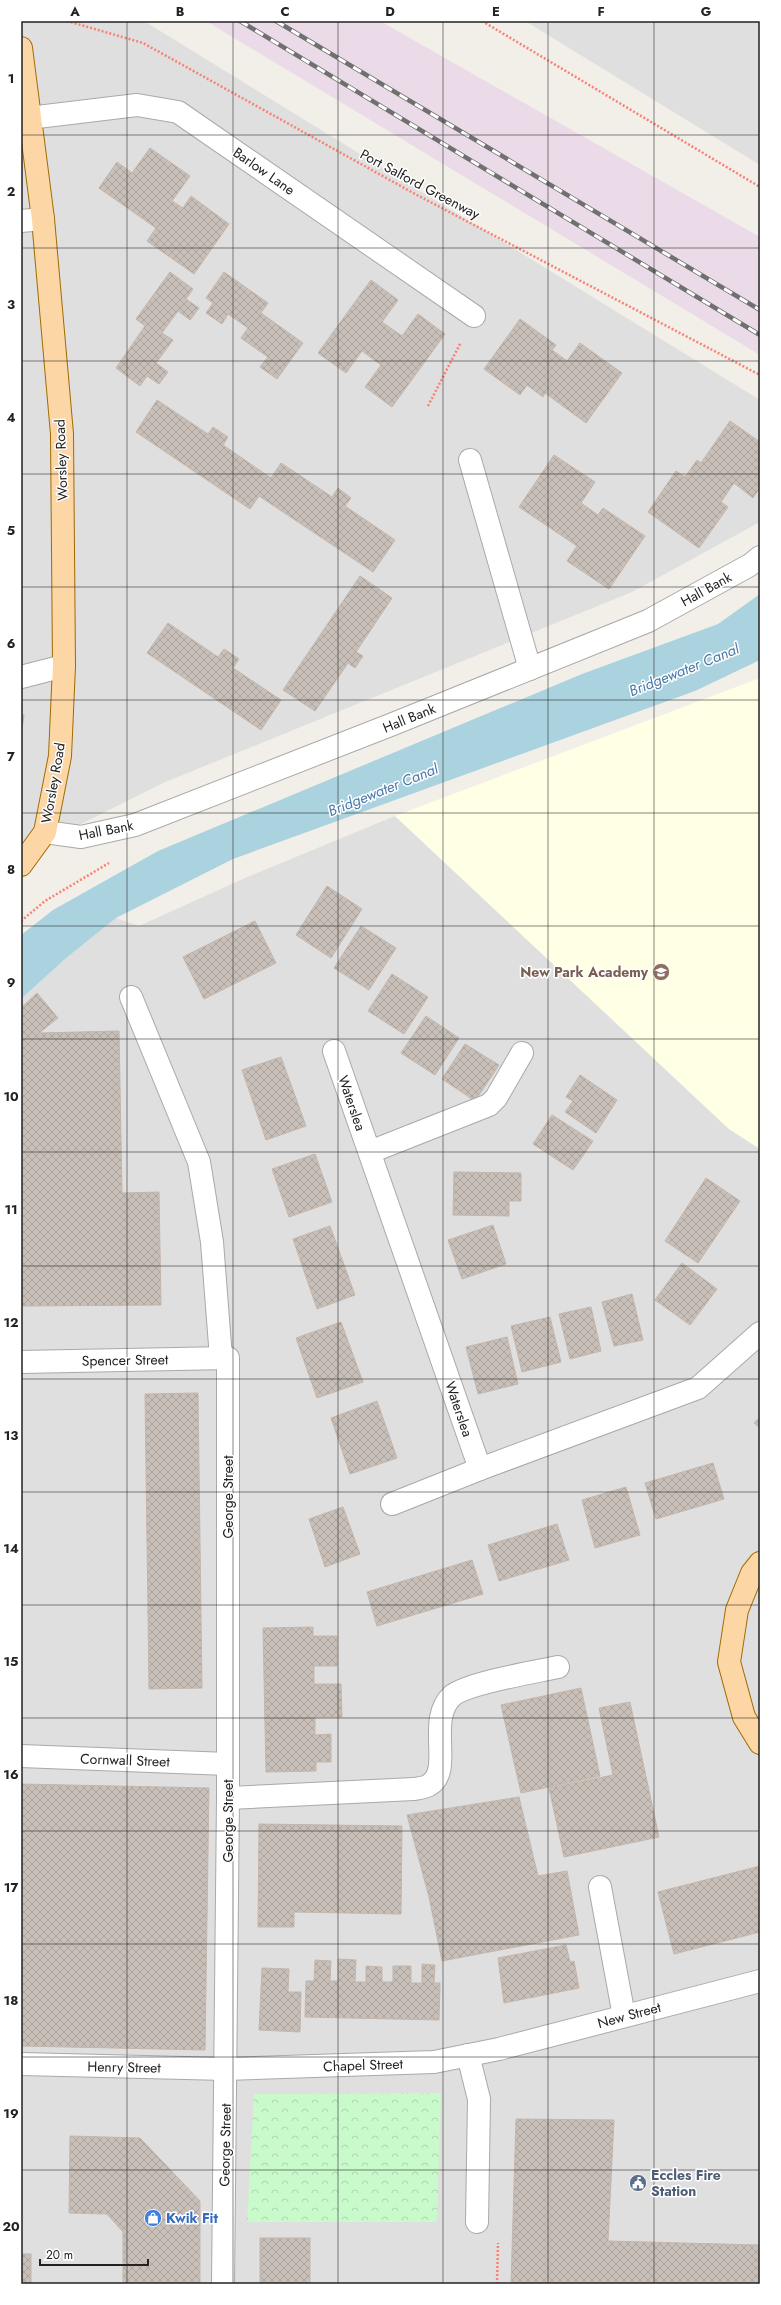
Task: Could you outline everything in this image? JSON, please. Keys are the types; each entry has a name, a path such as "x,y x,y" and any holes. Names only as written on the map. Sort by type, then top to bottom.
{"main road":[{"name":"Worsley Road","path":"21,48 43,219 62,434 64,666 60,756 45,832 21,865"},
{"path":"760,1563 752,1573 737,1610 729,1662 744,1717 760,1743"}],"street":[{"name":"Barlow Lane","path":"29,118 137,105 178,112 474,316"},
{"path":"21,221 43,219"},
{"path":"470,460 530,669"},
{"name":"Hall Bank","path":"45,832 81,837 135,825 648,621 750,565 760,557"},
{"path":"21,677 64,666"},
{"name":"George Street","path":"131,997 199,1162 212,1242 224,1358 228,1798 223,2284"},
{"name":"Waterslea","path":"334,1051 480,1469"},
{"path":"370,1152 489,1105 522,1053"},
{"path":"392,1504 480,1469 698,1388 760,1333"},
{"name":"Spencer Street","path":"21,1362 224,1358"},
{"path":"228,1798 414,1788 429,1785 439,1773 440,1719 444,1706 453,1695 467,1688 558,1667"},
{"name":"Cornwall Street","path":"21,1756 228,1764"},
{"path":"600,1888 624,2016"},
{"name":"New Street","path":"499,2048 760,1981"},
{"name":"Chapel Street","path":"226,2069 434,2062 499,2048"},
{"path":"468,2055 479,2100 477,2222"},
{"name":"Henry Street","path":"21,2064 226,2069"}],"path":[{"name":"Port Salford Greenway","path":"67,21 143,43 416,194 760,375"},
{"path":"482,21 760,188"},
{"path":"428,406 474,316"}],"shaded area":[{"path":"21,21 144,21 760,400 760,522 632,592 163,783 21,854"},
{"path":"206,21 380,21 760,237 760,355"},
{"path":"525,21 760,21 760,165"},
{"name":"New Park Academy","path":"760,678 760,1149 729,1129 395,816"},
{"path":"395,816 729,1129 760,1149 760,2284 21,2284 21,999 65,959 116,918 139,926 245,878"}],"green space":[{"path":"441,2093 437,2222 247,2222 254,2094"}],"water":[{"name":"Bridgewater Canal","path":"760,594 760,660 695,691 233,859 116,918 65,959 21,999 21,935 53,910 158,851 582,674 718,624"}],"building":[{"path":"150,148 190,176 172,201 183,208 191,196 229,224 194,274 147,241 156,228 99,188 117,162 132,173"},
{"path":"170,272 193,289 186,299 199,308 190,320 178,311 162,333 173,340 156,363 168,372 159,384 147,376 140,386 116,368 145,326 136,319"},
{"path":"224,272 268,303 261,313 303,343 277,379 260,367 268,357 241,338 248,328 228,314 222,324 206,313 213,303 206,298"},
{"path":"371,280 398,300 382,322 402,336 418,314 445,334 392,407 365,387 381,365 362,351 346,373 318,353"},
{"path":"520,319 556,345 552,350 567,361 580,343 622,373 586,423 545,393 543,397 527,385 520,395 484,369"},
{"path":"157,400 208,434 213,427 228,437 223,445 271,478 281,463 332,497 338,488 351,498 345,506 395,540 373,572 259,496 250,509 136,432"},
{"path":"730,421 760,442 760,488 753,498 734,483 721,502 728,507 699,548 648,512 676,471 685,477 697,460 701,463"},
{"path":"554,455 595,482 581,503 598,515 603,508 645,536 609,589 567,561 577,546 519,507"},
{"path":"360,576 392,598 356,652 363,656 355,668 348,663 315,711 283,690"},
{"path":"168,623 218,657 224,649 239,659 233,668 281,700 261,730 147,653"},
{"path":"21,714 24,715 21,736"},
{"path":"327,886 362,909 331,958 296,935"},
{"path":"255,921 276,963 204,999 183,957"},
{"path":"361,926 396,948 369,990 334,968"},
{"path":"392,974 428,997 404,1034 368,1011"},
{"path":"37,993 58,1018 39,1033 119,1031 122,1193 159,1192 161,1305 21,1306 21,1008"},
{"path":"426,1016 459,1038 435,1075 401,1053"},
{"path":"465,1044 499,1065 475,1101 442,1079"},
{"path":"281,1057 306,1126 266,1140 242,1070"},
{"path":"580,1075 617,1100 596,1133 565,1112 573,1101 566,1097"},
{"path":"552,1115 593,1141 573,1170 533,1144"},
{"path":"315,1154 332,1202 289,1217 272,1169"},
{"path":"454,1172 521,1173 521,1201 509,1201 509,1216 453,1215"},
{"path":"706,1178 740,1201 698,1263 665,1241"},
{"path":"493,1225 506,1264 462,1279 448,1240"},
{"path":"330,1226 355,1295 317,1309 293,1239"},
{"path":"682,1263 717,1289 690,1325 655,1300"},
{"path":"632,1294 643,1340 614,1346 602,1302"},
{"path":"591,1307 601,1351 570,1359 559,1314"},
{"path":"550,1317 561,1362 522,1372 511,1326"},
{"path":"341,1322 363,1382 317,1398 296,1338"},
{"path":"507,1337 518,1384 478,1394 466,1347"},
{"path":"198,1393 202,1688 149,1689 145,1394"},
{"path":"377,1401 397,1458 350,1474 331,1418"},
{"path":"760,1417 760,1428 754,1423"},
{"path":"713,1463 724,1499 656,1519 645,1483"},
{"path":"626,1487 640,1535 595,1548 582,1500"},
{"path":"343,1507 360,1554 325,1567 309,1519"},
{"path":"557,1524 569,1560 499,1581 488,1545"},
{"path":"472,1560 483,1594 377,1626 367,1592"},
{"path":"313,1627 313,1636 337,1636 337,1666 314,1666 314,1684 341,1684 342,1717 315,1717 315,1735 331,1734 331,1762 316,1762 316,1771 266,1772 263,1628"},
{"path":"581,1688 600,1776 521,1793 501,1705"},
{"path":"630,1702 659,1837 564,1857 549,1788 613,1775 599,1708"},
{"path":"21,1784 209,1788 205,2050 21,2046"},
{"path":"519,1797 538,1876 567,1871 579,1935 442,1961 429,1897 407,1815"},
{"path":"259,1824 402,1826 401,1914 294,1912 294,1927 258,1927"},
{"path":"760,1866 760,1932 674,1954 658,1892"},
{"path":"566,1945 570,1962 574,1961 579,1988 504,2003 498,1958"},
{"path":"338,1959 356,1960 355,1982 366,1982 366,1966 382,1967 382,1982 393,1982 393,1966 411,1966 411,1983 422,1983 422,1964 435,1965 434,1983 440,1983 439,2020 305,2017 306,1981 314,1981 315,1960 331,1961 330,1981 338,1981"},
{"path":"262,1968 289,1969 288,1992 301,1992 300,2032 259,2030"},
{"path":"516,2119 614,2120 608,2241 758,2245 759,2284 511,2284"},
{"path":"70,2136 140,2138 200,2201 200,2284 123,2284 123,2232 107,2214 69,2213"},
{"path":"260,2238 310,2238 310,2284 260,2284"},
{"path":"21,2254 31,2254 31,2284 21,2284"}],"railway":[{"path":"240,21 760,335"},
{"path":"276,21 760,310"}],"place":[{"name":"New Park Academy","path":"661,972"},
{"name":"Eccles Fire Station","path":"638,2183"},
{"name":"Kwik Fit","path":"153,2218"}]}
